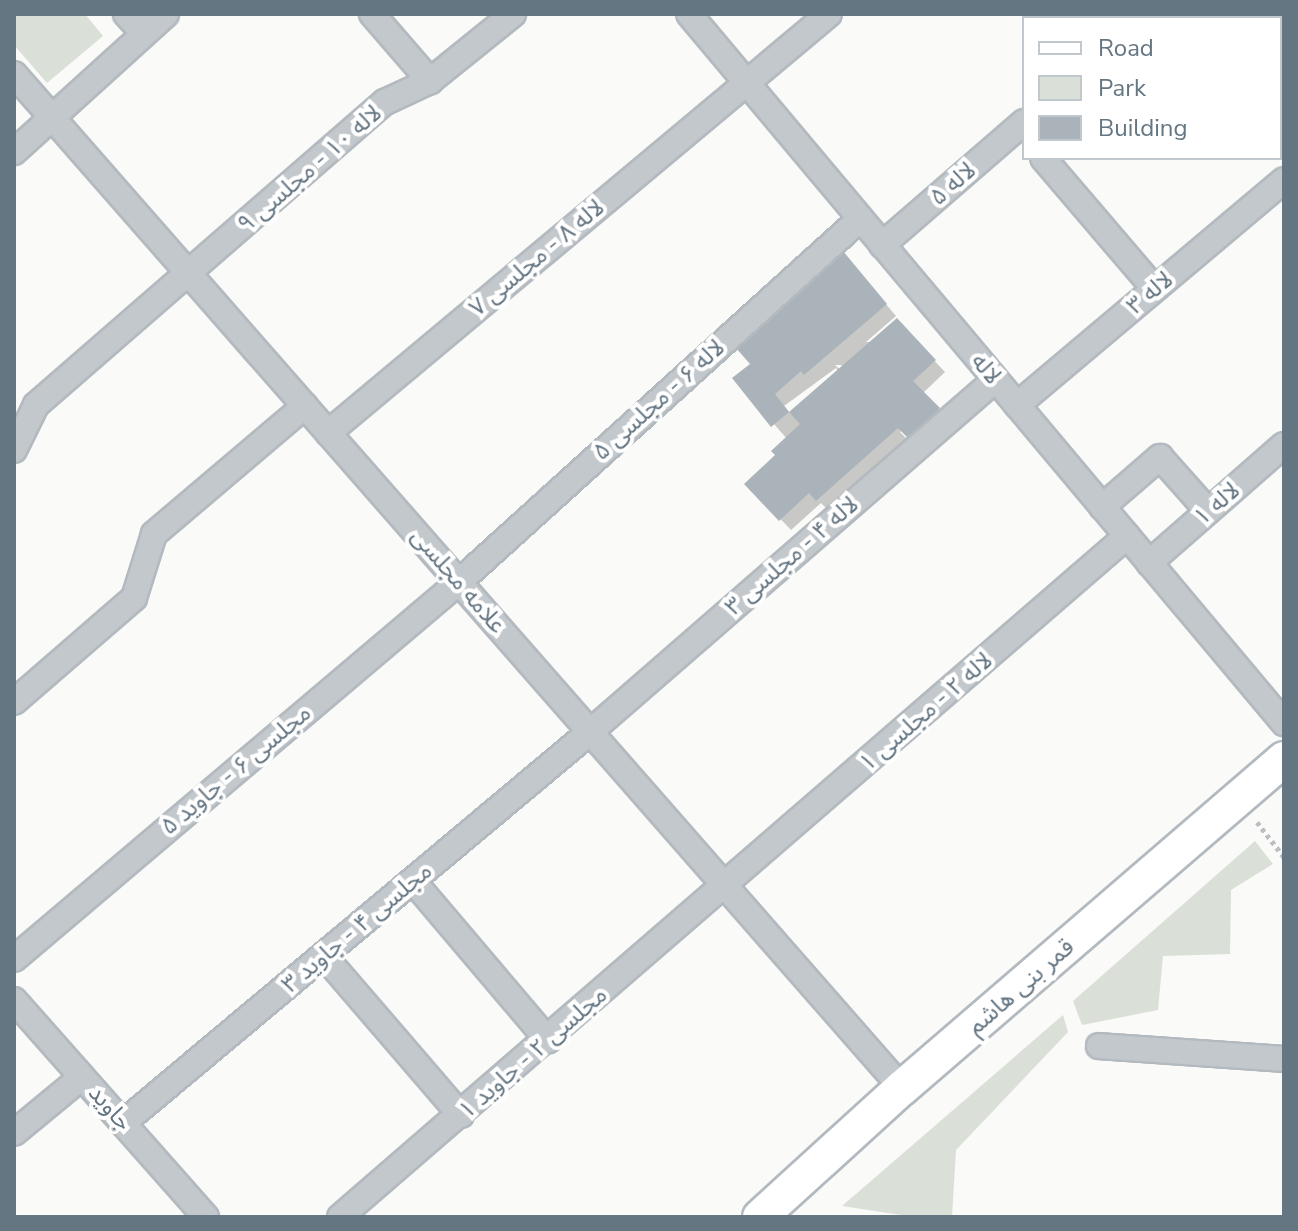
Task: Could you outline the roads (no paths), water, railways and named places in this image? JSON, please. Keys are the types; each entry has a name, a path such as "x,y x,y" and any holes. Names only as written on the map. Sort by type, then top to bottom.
{"street":[{"path":"126,14 144,33"},
{"path":"14,152 166,14"},
{"path":"372,14 430,81"},
{"name":"لاله ۱۰ - مجلسی ۹","path":"14,450 36,405 385,102 430,81 513,14"},
{"name":"لاله","path":"689,14 1284,723"},
{"name":"لاله ۸ - مجلسی ۷","path":"328,433 829,14"},
{"name":"علامه مجلسی","path":"14,74 902,1088"},
{"name":"لاله ۵","path":"882,245 1022,128"},
{"path":"1045,160 1155,289"},
{"name":"لاله ۳","path":"1017,405 1284,180"},
{"name":"لاله ۶ - مجلسی ۵","path":"459,582 860,219"},
{"name":"لاله ۴ - مجلسی ۳","path":"590,732 995,380"},
{"path":"14,702 134,598 154,534 305,406"},
{"name":"لاله ۱","path":"1149,563 1284,445"},
{"path":"1102,507 1160,457 1208,511"},
{"name":"لاله ۲ - مجلسی ۱","path":"725,887 1127,536"},
{"name":"مجلسی ۶ - جاوید ۵","path":"14,959 459,582"},
{"name":"مجلسی ۴ - جاوید ۳","path":"123,1123 590,732"},
{"name":"قمر بنی هاشم","path":"769,1216 902,1088 1284,759"},
{"path":"413,881 548,1040"},
{"name":"مجلسی ۲ - جاوید ۱","path":"340,1217 725,887"},
{"path":"324,956 461,1115"},
{"name":"جاوید","path":"14,1000 206,1217"},
{"path":"1099,1046 1284,1059"},
{"path":"14,1133 82,1077"}]}
